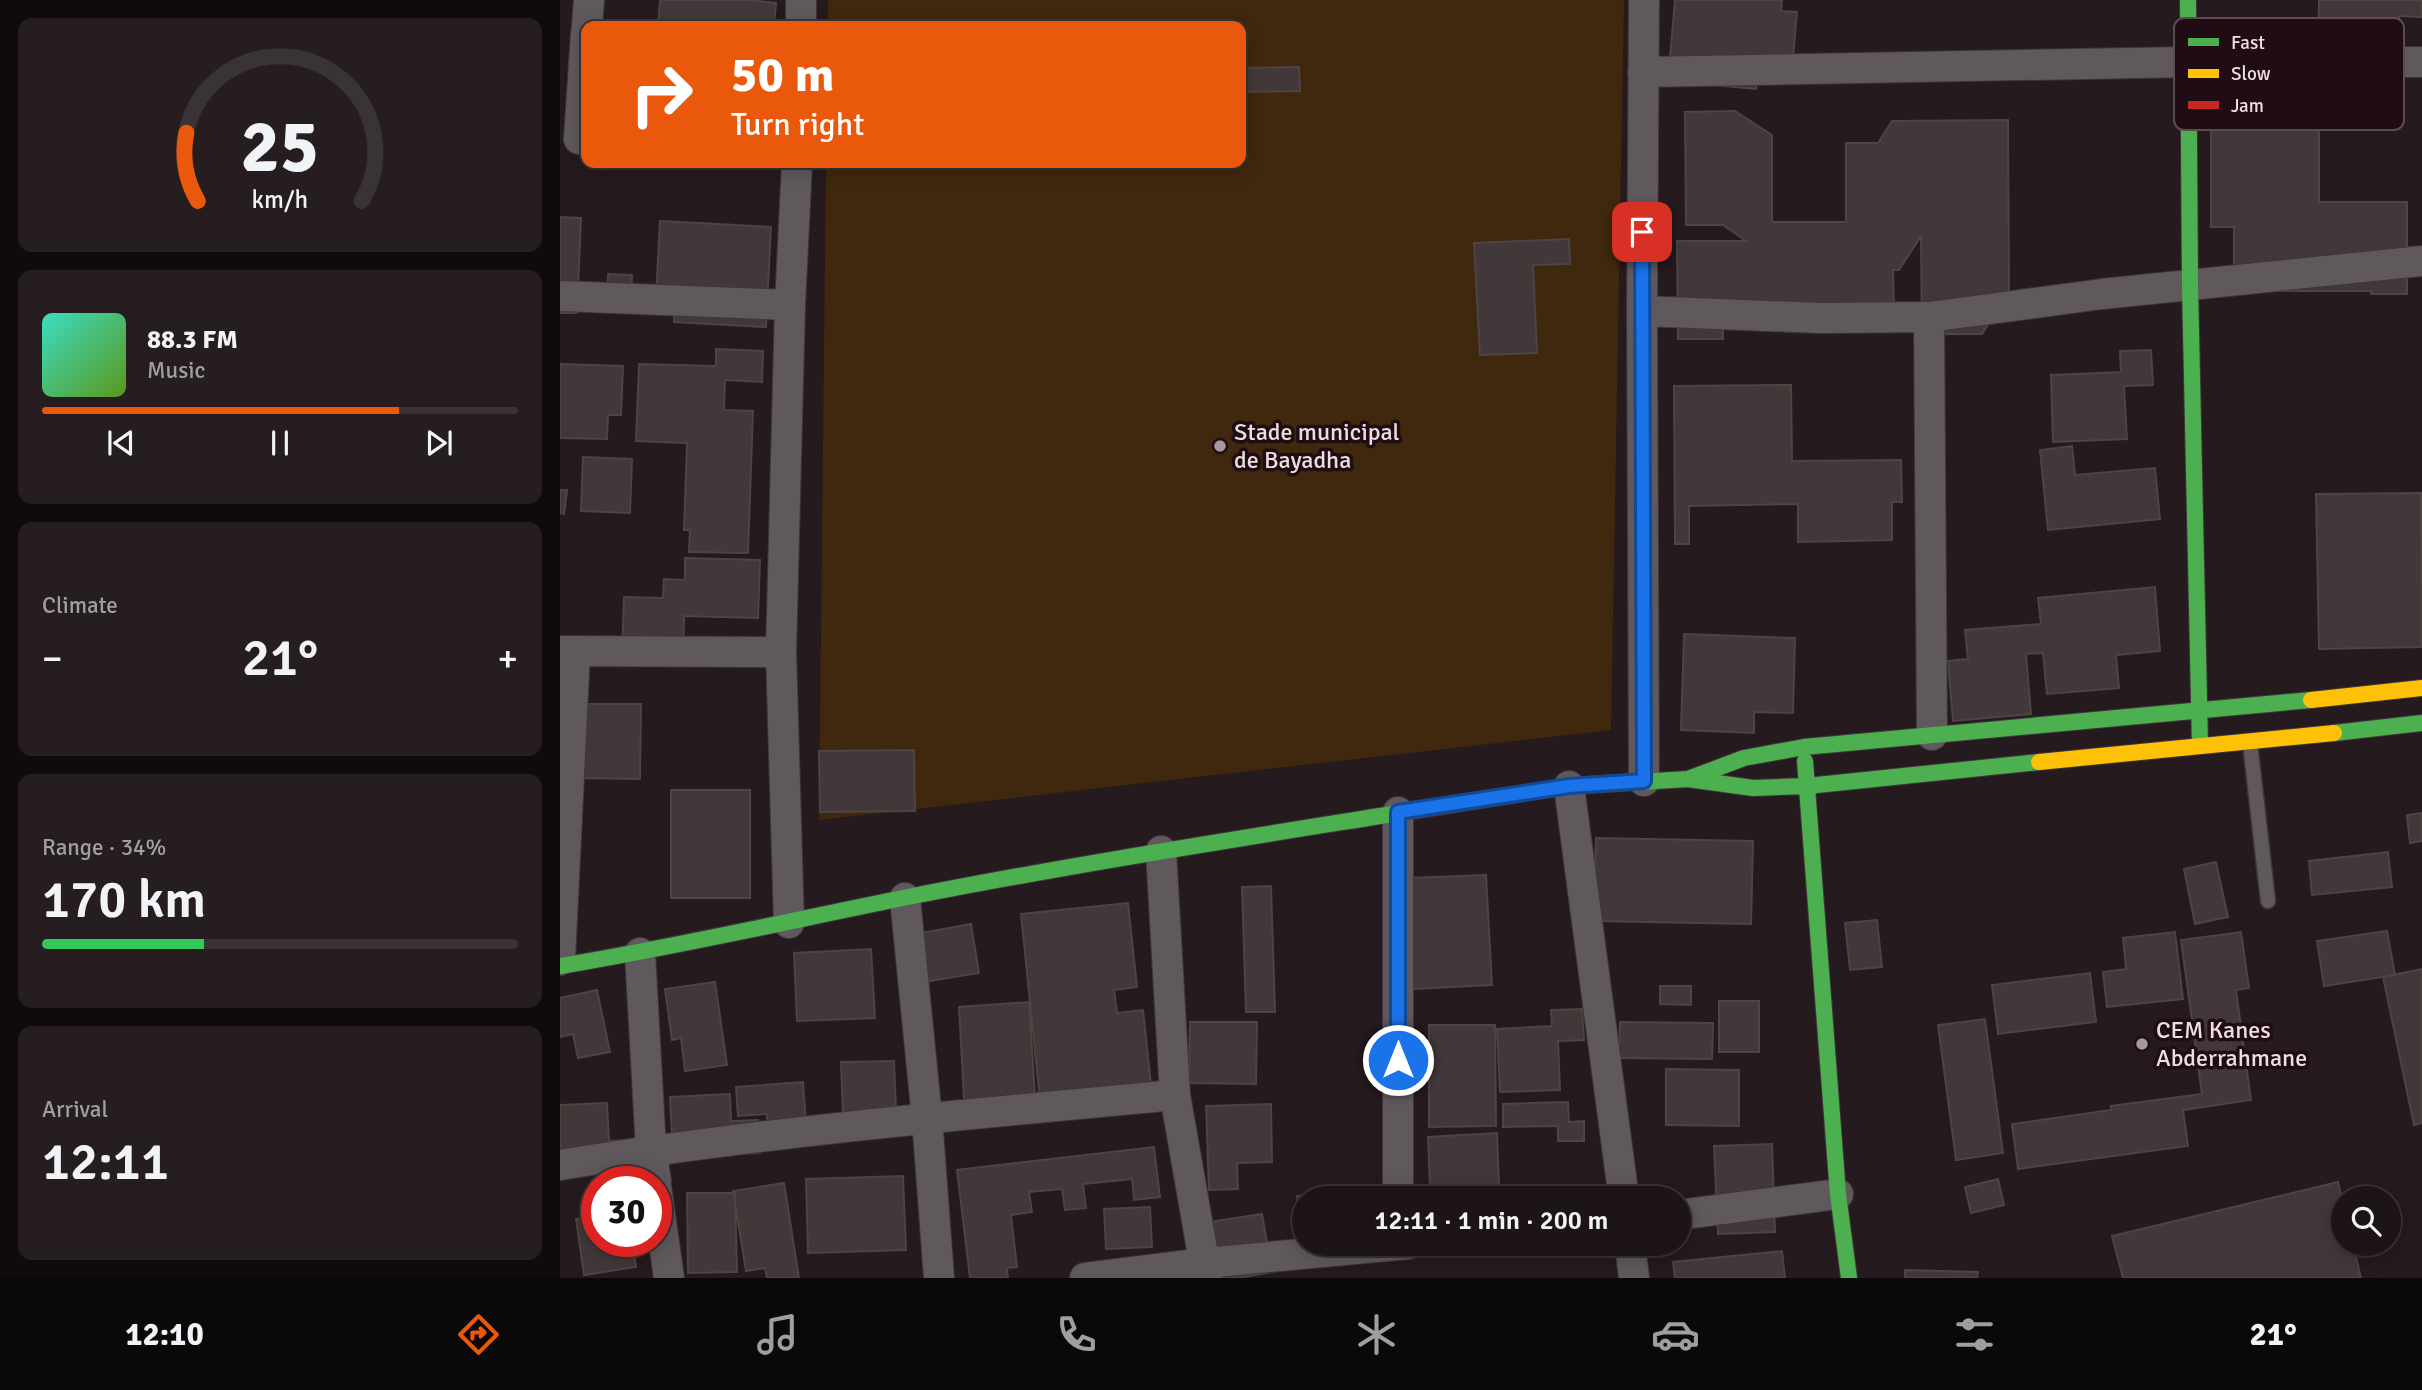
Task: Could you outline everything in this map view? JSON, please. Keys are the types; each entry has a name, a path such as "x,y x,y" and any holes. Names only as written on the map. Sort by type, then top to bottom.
{"main road":[{"path":"2188,0 2188,18"},
{"path":"2189,130 2197,711 2200,746"},
{"path":"560,966 640,953 905,898 1161,851 1569,786 1688,779 1753,788 1807,786 2200,746 2248,725 2422,688"},
{"path":"1688,779 1716,765 1744,756 1804,747 2197,711 2248,725 2422,723"},
{"path":"1804,747 1838,1194 1849,1278"}],"street":[{"path":"587,21 589,0"},
{"path":"801,21 802,0"},
{"path":"1644,0 1644,781"},
{"path":"1643,72 2174,62"},
{"path":"2404,62 2422,62"},
{"path":"575,139 581,81"},
{"path":"789,923 781,652 790,305 797,168"},
{"path":"1642,312 1820,318 1929,317 2004,306 2422,261"},
{"path":"560,296 790,305"},
{"path":"1929,317 1932,735"},
{"path":"560,960 567,651 781,652"},
{"path":"1569,786 1621,1186"},
{"path":"1398,812 1398,1186"},
{"path":"1161,851 1175,1096 1206,1270"},
{"path":"905,898 927,1118 939,1278"},
{"path":"640,953 653,1166"},
{"path":"560,1166 651,1150 927,1118 1175,1096"},
{"path":"1691,1213 1838,1194"},
{"path":"1085,1278 1206,1270 1316,1256"},
{"path":"1631,1256 1634,1278"},
{"path":"666,1257 669,1278"}],"lane":[{"path":"2248,725 2269,901"}],"shaded area":[{"name":"Stade municipal de Bayadha","path":"828,0 1624,0 1611,730 819,820 826,168 1246,168 1246,21 828,21"}],"building":[{"path":"660,0 748,0 776,3 774,21 658,21"},
{"path":"1675,0 1782,0 1781,11 1797,12 1791,81 1757,77 1756,89 1668,81"},
{"path":"2319,0 2422,0 2422,17 2319,18"},
{"path":"1299,67 1300,91 1246,92 1246,68"},
{"path":"1735,111 1772,135 1772,222 1846,222 1846,143 1878,143 1892,121 2008,120 2009,293 1982,334 1922,334 1921,236 1899,270 1893,270 1894,308 1839,332 1786,332 1786,306 1723,323 1723,339 1678,339 1677,241 1746,241 1723,225 1686,225 1685,112"},
{"path":"2211,130 2319,130 2319,202 2407,202 2407,294 2371,294 2371,291 2234,291 2234,227 2211,227"},
{"path":"560,217 581,218 577,313 560,313"},
{"path":"660,221 771,227 766,327 674,322 675,306 607,303 608,274 632,275 631,296 656,297"},
{"path":"1569,239 1570,264 1533,265 1537,353 1480,355 1474,243"},
{"path":"716,349 763,351 762,382 725,380 724,410 753,411 748,553 689,552 690,530 684,530 687,443 636,441 639,364 716,366"},
{"path":"2151,350 2153,385 2124,386 2127,439 2053,442 2051,375 2121,372 2120,351"},
{"path":"560,364 623,366 621,415 608,415 607,439 560,438"},
{"path":"1791,385 1792,461 1901,460 1902,502 1892,502 1892,540 1798,542 1798,504 1689,506 1689,544 1675,544 1674,386"},
{"path":"2072,446 2075,475 2155,468 2160,519 2048,530 2040,450"},
{"path":"583,457 632,459 630,513 581,511"},
{"path":"560,490 567,490 564,514 560,513"},
{"path":"2421,493 2422,647 2319,649 2316,494"},
{"path":"685,558 760,560 758,618 684,616 683,665 622,655 624,597 663,598 664,579 685,580"},
{"path":"2155,587 2160,651 2116,655 2119,688 2047,694 2043,653 2026,654 2031,714 1953,721 1948,661 1968,659 1965,630 2041,624 2038,598"},
{"path":"1684,634 1795,638 1793,713 1754,712 1754,733 1681,730"},
{"path":"578,704 641,704 640,779 577,778"},
{"path":"914,750 915,811 820,812 819,751"},
{"path":"671,790 750,790 750,898 671,898"},
{"path":"2422,813 2422,841 2410,843 2407,815"},
{"path":"1596,838 1753,841 1751,924 1594,921"},
{"path":"2388,852 2392,887 2312,895 2309,861"},
{"path":"2216,862 2228,917 2195,924 2184,869"},
{"path":"1486,875 1492,985 1413,989 1408,878"},
{"path":"1271,886 1275,1012 1246,1012 1242,887"},
{"path":"1128,903 1137,987 1114,990 1117,1013 1143,1010 1151,1085 1041,1110 1021,914"},
{"path":"1877,920 1882,967 1850,970 1845,923"},
{"path":"971,924 979,973 929,981 921,933"},
{"path":"2387,931 2395,975 2324,986 2317,941"},
{"path":"2175,932 2183,999 2107,1007 2103,972 2126,969 2123,938"},
{"path":"2241,932 2249,988 2236,990 2251,1100 2183,1110 2188,1146 2018,1169 2012,1124 2111,1110 2111,1106 2202,1094 2181,940"},
{"path":"871,949 875,1018 797,1021 794,953"},
{"path":"2422,969 2422,1123 2414,1125 2383,977"},
{"path":"2090,973 2096,1022 1998,1034 1992,985"},
{"path":"715,982 727,1065 685,1071 681,1038 672,1040 665,989"},
{"path":"1660,986 1691,986 1691,1005 1660,1004"},
{"path":"597,990 610,1052 578,1058 573,1034 560,1037 560,998"},
{"path":"1719,1001 1759,1001 1759,1052 1719,1052"},
{"path":"1029,1002 1036,1113 965,1117 959,1007"},
{"path":"1582,1009 1584,1040 1558,1041 1560,1090 1500,1092 1497,1029 1552,1026 1551,1010"},
{"path":"1985,1019 2003,1153 1956,1160 1938,1025"},
{"path":"1190,1022 1257,1022 1256,1084 1189,1083"},
{"path":"1620,1022 1713,1023 1712,1059 1619,1058"},
{"path":"1429,1025 1495,1025 1496,1126 1429,1127"},
{"path":"894,1061 897,1136 844,1138 841,1062"},
{"path":"1666,1069 1739,1070 1739,1126 1666,1125"},
{"path":"803,1082 807,1136 768,1139 767,1114 738,1116 736,1087"},
{"path":"730,1094 731,1121 758,1120 760,1153 673,1156 670,1097"},
{"path":"1568,1102 1569,1122 1584,1121 1584,1141 1558,1141 1558,1126 1503,1127 1503,1104"},
{"path":"607,1103 609,1141 622,1140 623,1166 581,1166 581,1170 560,1171 560,1105"},
{"path":"1271,1104 1272,1162 1237,1163 1238,1189 1209,1190 1206,1106"},
{"path":"1497,1133 1499,1185 1430,1186 1428,1137"},
{"path":"1772,1144 1775,1232 1718,1234 1714,1146"},
{"path":"1154,1147 1160,1197 1134,1200 1132,1179 1083,1184 1086,1208 1065,1210 1062,1189 1029,1192 1032,1212 1011,1215 1017,1267 1007,1268 1008,1278 970,1278 957,1170"},
{"path":"903,1176 906,1250 808,1253 806,1179"},
{"path":"1998,1179 2004,1205 1971,1213 1965,1187"},
{"path":"2338,1182 2339,1186 2331,1186 2331,1256 2356,1256 2361,1278 2123,1278 2112,1236"},
{"path":"784,1183 799,1278 767,1278 765,1268 746,1271 733,1191"},
{"path":"687,1193 735,1193 737,1272 688,1273"},
{"path":"1150,1207 1152,1247 1106,1249 1104,1209"},
{"path":"1262,1214 1272,1272 1238,1278 1211,1278 1202,1223"},
{"path":"581,1218 581,1254 576,1219"},
{"path":"1782,1251 1785,1278 1675,1278 1673,1262"},
{"path":"581,1257 634,1257 636,1267 584,1275"},
{"path":"1905,1270 1978,1272 1977,1278 1905,1278"}],"traffic: fast":[{"path":"2188,0 2188,18"},
{"path":"2189,130 2200,746"},
{"path":"1688,779 1744,758 1804,747 2311,700"},
{"path":"2334,733 2422,723"},
{"path":"1805,761 1838,1194 1849,1278"},
{"path":"1589,785 1688,779 1753,788 1807,786 2039,762"},
{"path":"560,966 1028,874 1405,812"}],"traffic: slow":[{"path":"2311,700 2422,688"},
{"path":"2039,762 2334,733"}],"traffic: jam":[{"path":"1405,812 1589,785"}],"place":[{"name":"Stade municipal de Bayadha","path":"1220,446"},
{"name":"CEM Kanes Abderrahmane","path":"2142,1044"}],"route":[{"path":"1398,1060 1398,812 1569,786 1644,781 1642,232"}]}
